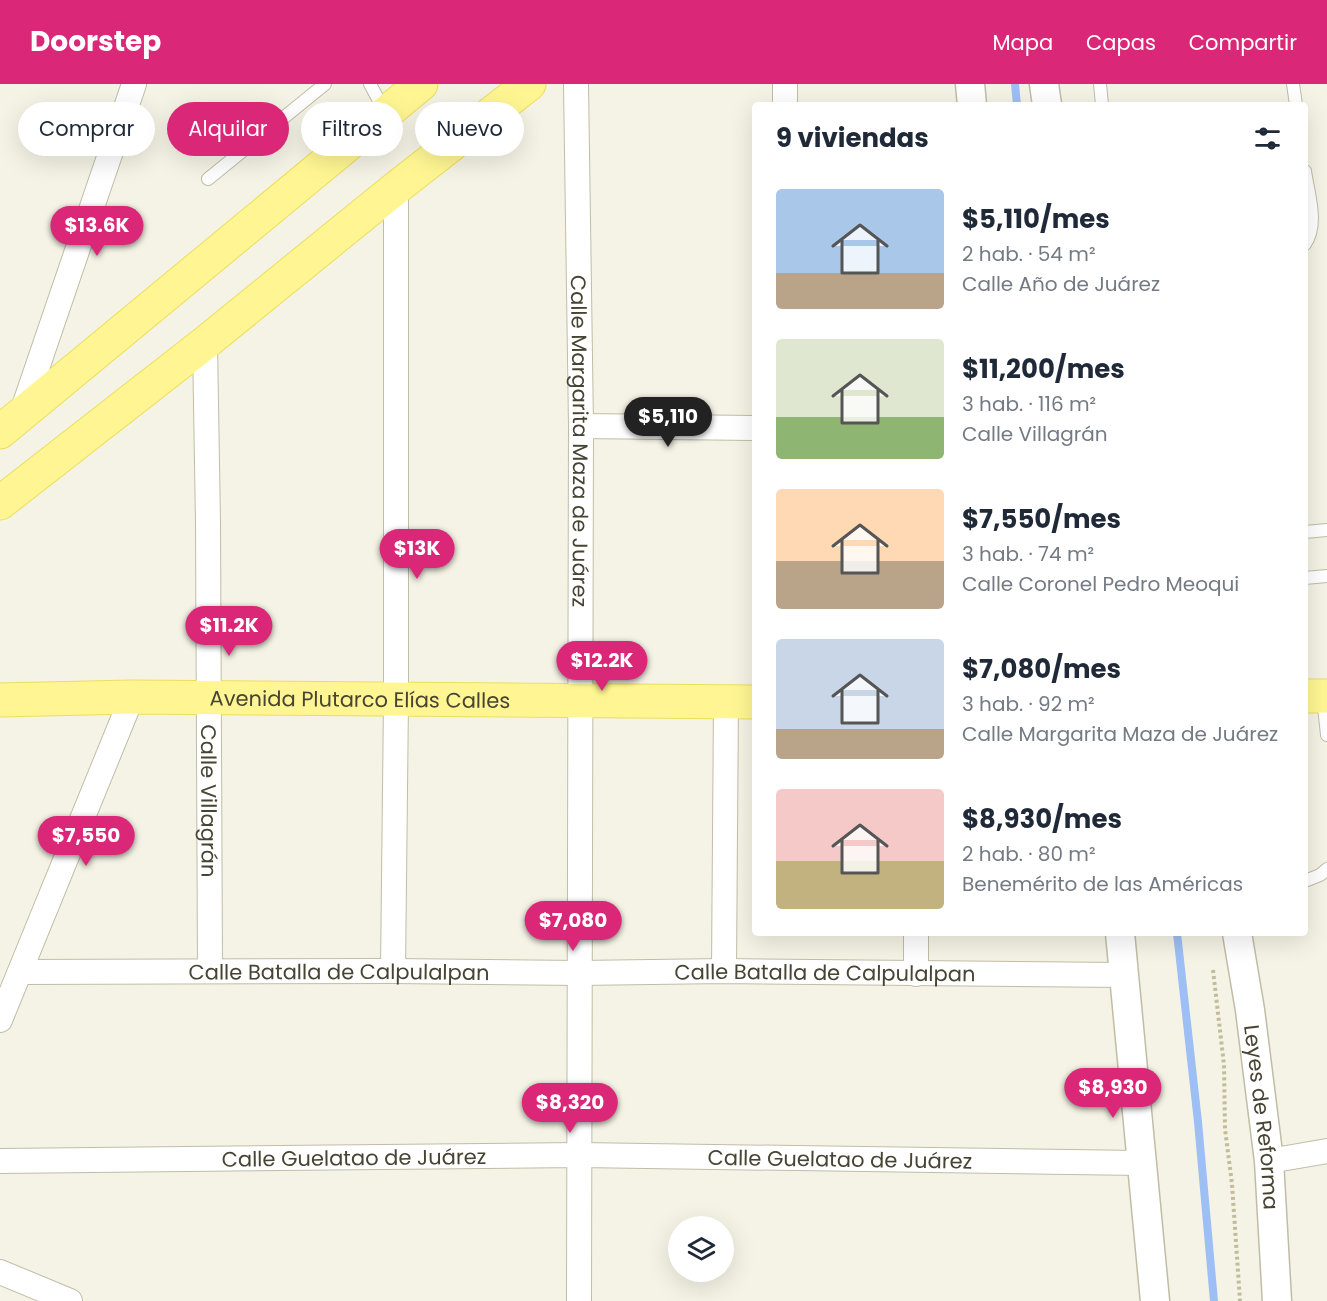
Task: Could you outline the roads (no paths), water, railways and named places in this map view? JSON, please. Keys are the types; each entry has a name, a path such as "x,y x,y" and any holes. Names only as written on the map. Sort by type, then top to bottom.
{"main road":[{"path":"400,102 422,84"},
{"path":"0,503 205,343 396,188 529,84"},
{"path":"7,421 333,156"},
{"name":"Avenida Plutarco Elías Calles","path":"0,700 132,697 740,702"}],"street":[{"path":"7,421 134,84"},
{"name":"Calle Margarita Maza de Juárez","path":"576,84 581,426 579,1301"},
{"path":"785,84 785,102"},
{"path":"970,84 972,102"},
{"path":"1044,84 1047,102"},
{"path":"393,971 396,699 396,188"},
{"name":"Calle Villagrán","path":"205,343 210,971"},
{"path":"581,426 752,428"},
{"path":"0,1020 132,697"},
{"path":"724,971 740,702"},
{"path":"916,936 916,974"},
{"path":"1120,936 1140,1163 1155,1301"},
{"name":"Leyes de Reforma","path":"1238,936 1250,1010 1269,1161 1277,1301"},
{"name":"Calle Batalla de Calpulalpan","path":"21,972 393,971 578,974 724,971 1124,975"},
{"path":"1269,1161 1327,1151"},
{"name":"Calle Guelatao de Juárez","path":"0,1161 579,1155 1140,1163"},
{"path":"0,1272 70,1301"}],"lane":[{"path":"208,179 325,84"},
{"path":"370,84 380,102"},
{"path":"1100,84 1102,102"},
{"path":"1293,84 1296,102"},
{"path":"1308,193 1312,222 1308,239"},
{"path":"1308,532 1327,530"},
{"path":"1308,578 1327,576"},
{"path":"1318,696 1327,735"},
{"path":"1308,881 1327,869"}],"waterway":[{"path":"1015,84 1017,102"},
{"path":"1177,936 1198,1122 1214,1301"}]}
